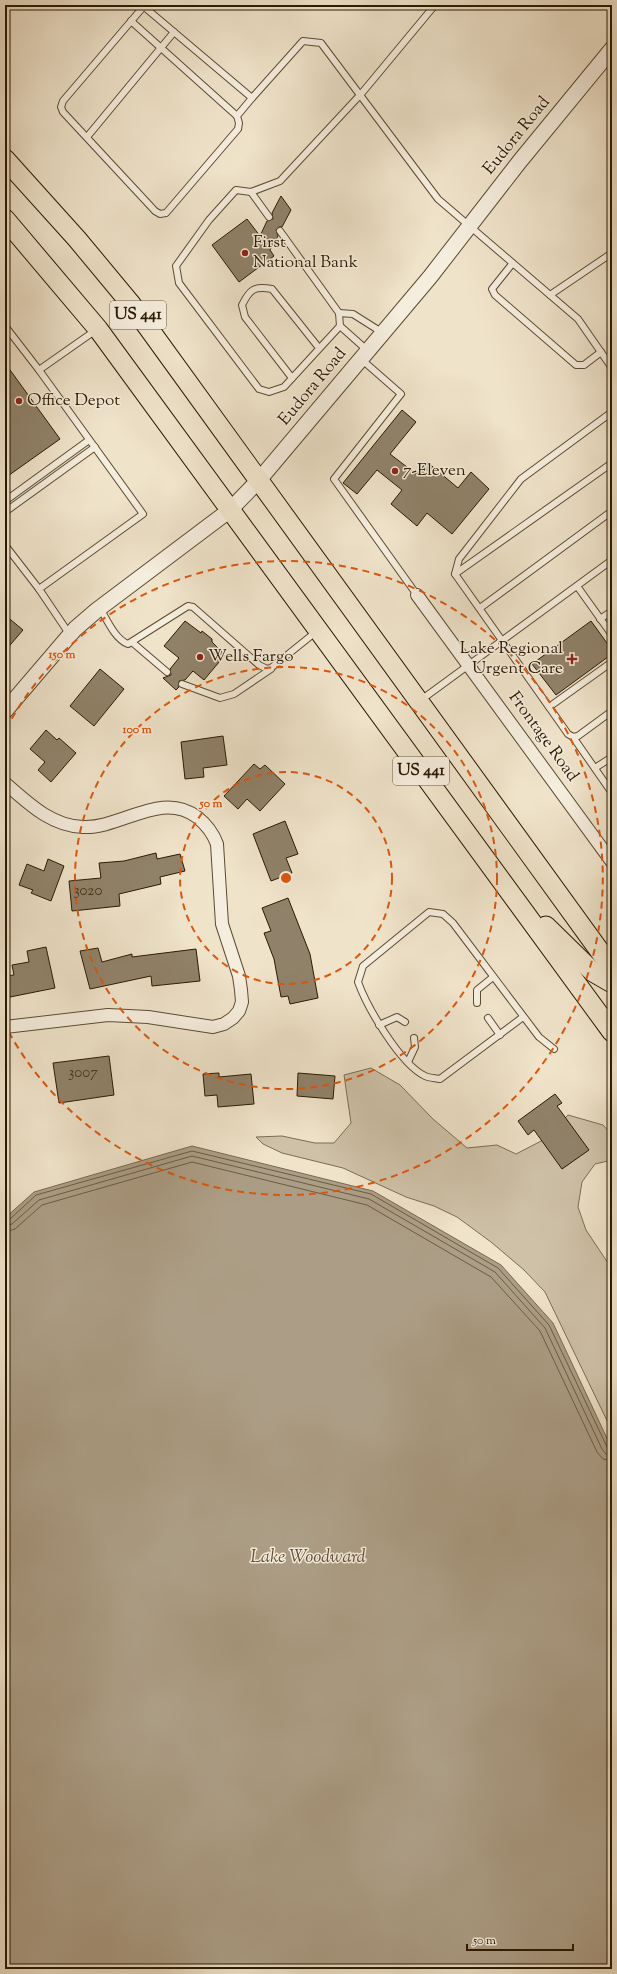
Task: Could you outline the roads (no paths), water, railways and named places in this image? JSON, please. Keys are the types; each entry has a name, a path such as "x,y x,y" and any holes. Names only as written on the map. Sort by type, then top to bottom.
{"main road":[{"name":"US 441","path":"5,159 77,239 131,304 612,968"},
{"name":"US 441","path":"5,219 98,329 612,1032"},
{"path":"507,889 593,972 612,983"}],"street":[{"name":"Eudora Road","path":"5,711 70,635 100,608 230,510 259,480 383,334 520,161 612,49"},
{"name":"Frontage Road","path":"417,595 612,862"},
{"path":"5,783 37,811 53,819 82,827 93,827 149,810 165,808 184,810 202,821 213,833 217,844 222,924 239,976 242,1002 239,1011 233,1018 224,1024 213,1027 148,1017 108,1016 5,1027"}],"lane":[{"path":"340,326 284,387 269,392 259,389 179,283 176,266 209,220 236,190 251,192 280,181 360,94 435,5"},
{"path":"131,21 237,116 239,123 238,129 166,213 160,214 155,211 62,112 61,107 63,101 143,6 252,98"},
{"path":"87,137 174,32"},
{"path":"237,116 303,41 321,43 438,199 578,319 612,368"},
{"path":"251,192 270,217"},
{"path":"280,232 339,313 340,326 401,394 334,479 417,595"},
{"path":"550,296 612,253"},
{"path":"512,264 492,289 495,295 576,365 584,365 601,352"},
{"path":"292,378 245,317 242,305 248,292 259,287 272,289 319,348"},
{"path":"339,313 353,314 383,334"},
{"path":"5,326 39,370 143,514 38,589"},
{"path":"39,370 98,329"},
{"path":"455,574 459,559 521,479 612,412"},
{"path":"5,501 89,440"},
{"path":"5,512 95,447"},
{"path":"455,574 612,463"},
{"path":"480,608 612,511"},
{"path":"5,545 70,635"},
{"path":"420,701 612,560"},
{"path":"455,574 568,734 573,737 612,793"},
{"path":"577,586 612,635"},
{"path":"100,608 122,641 128,644 133,643 188,606 193,607 259,665 267,669 271,668"},
{"path":"600,619 612,611"},
{"path":"182,684 220,698 234,694 271,668 318,630"},
{"path":"133,643 168,672"},
{"path":"549,707 612,662"},
{"path":"573,737 578,736 612,712"},
{"path":"595,768 612,757"},
{"path":"523,1017 440,1079 425,1076 408,1062 379,1025 358,982 363,966 429,912 443,914 453,924 539,1037 554,1049"},
{"path":"477,1003 477,990 493,977"},
{"path":"379,1025 397,1017 405,1022"},
{"path":"488,1018 500,1035"},
{"path":"408,1062 415,1047 414,1038"}],"water":[{"name":"Lake Woodward","path":"192,1146 373,1191 501,1265 553,1323 612,1449 612,1969 5,1969 5,1218 34,1192"}],"place":[{"name":"First National Bank","path":"245,253"},
{"name":"Office Depot","path":"19,401"},
{"name":"7-Eleven","path":"395,471"},
{"name":"Wells Fargo","path":"200,657"},
{"name":"Lake Regional Urgent Care","path":"572,659"}]}
